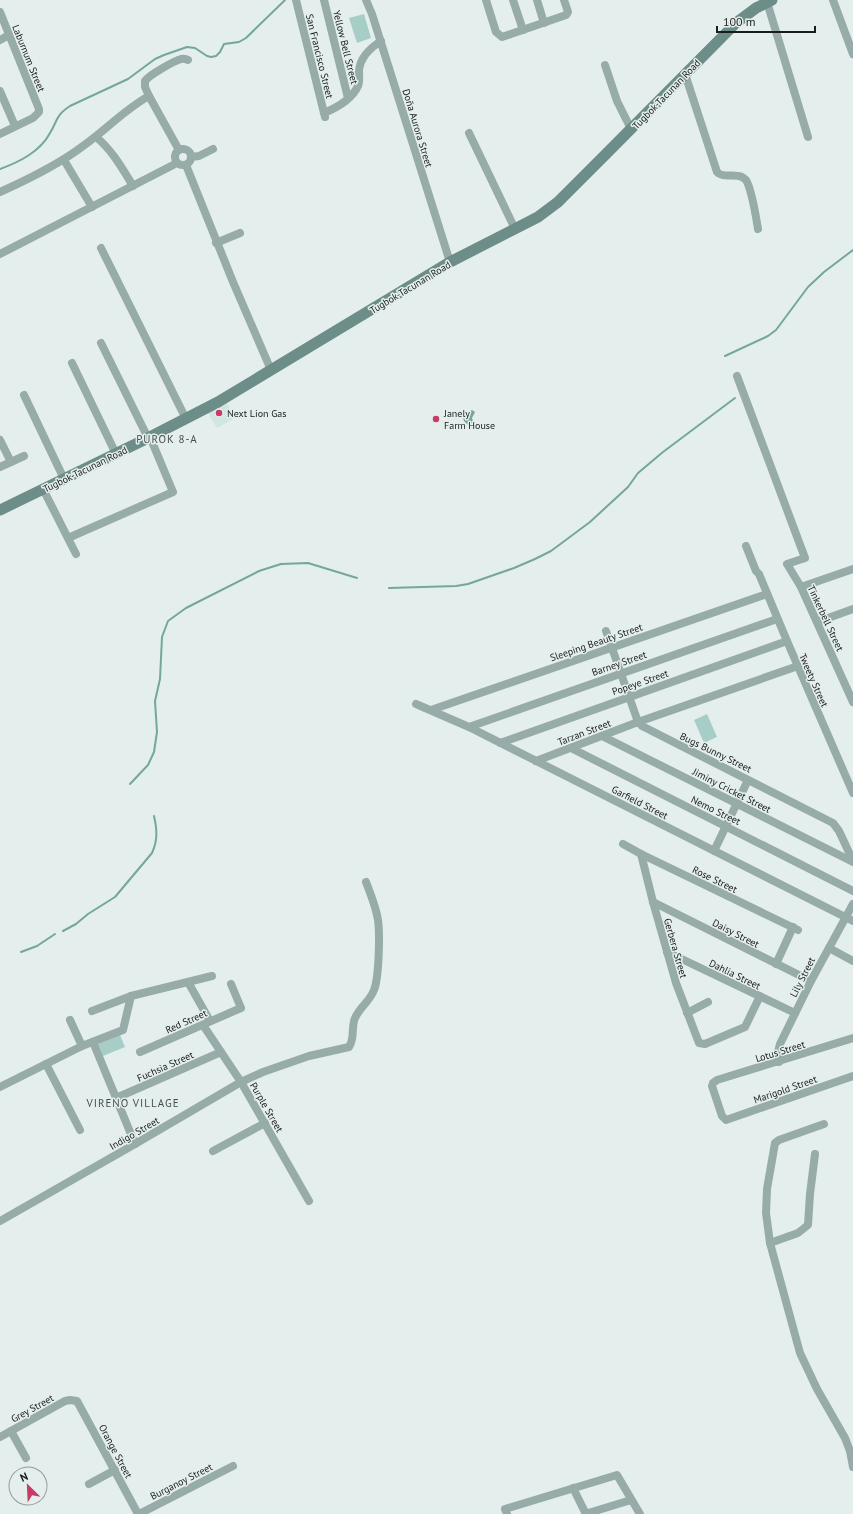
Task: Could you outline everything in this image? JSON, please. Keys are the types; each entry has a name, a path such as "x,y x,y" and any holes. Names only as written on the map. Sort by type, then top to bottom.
{"street":[{"name":"San Francisco Street","path":"296,0 324,115 348,98"},
{"name":"Yellow Bell Street","path":"324,0 348,98"},
{"name":"Doña Aurora Street","path":"366,0 381,41 450,262"},
{"path":"486,0 496,32 500,36 564,16 567,13 564,0"},
{"path":"513,0 523,30"},
{"path":"537,0 544,23"},
{"path":"833,0 853,54"},
{"path":"770,1 808,137"},
{"name":"Tugbok-Tacunan Road","path":"0,510 186,419 268,372 450,262 538,217 558,202 736,23 756,8 770,1"},
{"name":"Laburnum Street","path":"0,12 38,105 38,112 33,118 15,126"},
{"path":"0,40 9,35"},
{"path":"348,98 358,85 359,71 362,60 370,50 381,41"},
{"path":"179,150 149,96 144,84 146,78 179,60 188,60"},
{"path":"605,65 616,101 631,129"},
{"path":"685,74 717,172 719,175 738,176 745,180 750,191 758,229"},
{"path":"0,91 15,126 0,134"},
{"path":"0,192 64,160 96,137 133,106 149,96"},
{"path":"469,133 515,229"},
{"path":"96,137 114,155 133,186"},
{"path":"0,254 177,163 186,165 190,162 191,157 188,151 184,149 179,150 175,155 177,163"},
{"path":"191,157 199,156 213,149"},
{"path":"64,160 75,185 92,207"},
{"path":"186,165 216,243 257,340 268,372"},
{"path":"216,243 240,233"},
{"path":"101,248 186,419"},
{"path":"68,538 173,492 149,438 101,343"},
{"path":"72,363 116,454"},
{"name":"Tinkerbell Street","path":"737,376 805,558 787,564 801,587 853,702"},
{"path":"24,395 64,479"},
{"path":"0,440 11,462"},
{"path":"0,467 24,456"},
{"path":"43,489 76,554"},
{"name":"Tweety Street","path":"746,546 756,571 760,574 777,619 853,793"},
{"path":"801,587 853,568"},
{"name":"Sleeping Beauty Street","path":"431,710 767,594"},
{"path":"817,622 852,613"},
{"name":"Barney Street","path":"469,727 777,619"},
{"path":"606,631 638,722 798,666"},
{"name":"Popeye Street","path":"500,743 787,641"},
{"name":"Garfield Street","path":"416,704 469,727 849,919"},
{"name":"Tarzan Street","path":"536,761 638,722"},
{"name":"Bugs Bunny Street","path":"638,722 649,730 835,825 853,862"},
{"name":"Jiminy Cricket Street","path":"602,736 853,862"},
{"name":"Nemo Street","path":"571,748 853,891"},
{"path":"714,851 748,780"},
{"name":"Rose Street","path":"623,844 796,929 776,964"},
{"name":"Gerbera Street","path":"641,854 667,952 698,1041 702,1044 745,1027 760,996"},
{"name":"Indigo Street","path":"0,1221 240,1082 308,1056 349,1047 352,1041 356,1015 370,999 378,980 378,921 366,882"},
{"name":"Daisy Street","path":"653,902 810,981"},
{"name":"Lily Street","path":"779,1062 779,1048 795,1013 810,981 829,948 849,919 853,904"},
{"path":"829,948 853,961"},
{"name":"Dahlia Street","path":"667,952 795,1013"},
{"path":"92,1010 131,996 212,976"},
{"name":"Purple Street","path":"188,982 206,1023 221,1052 309,1201"},
{"name":"Red Street","path":"140,1052 241,1008 231,984"},
{"path":"0,1088 82,1046 123,1030 131,996"},
{"path":"687,1013 708,1002"},
{"path":"70,1020 82,1046"},
{"name":"Lotus Street","path":"724,1120 713,1088 713,1084 717,1080 853,1038"},
{"path":"93,1042 135,1144"},
{"name":"Fuchsia Street","path":"116,1098 221,1052"},
{"path":"46,1064 80,1130"},
{"name":"Marigold Street","path":"724,1120 729,1120 853,1076"},
{"path":"213,1151 264,1123"},
{"path":"824,1124 779,1140 774,1145 767,1189 766,1213 770,1243 800,1353 817,1389 845,1438 850,1451 853,1467"},
{"path":"770,1243 798,1234 808,1225 815,1154"},
{"name":"Grey Street","path":"0,1437 65,1402 74,1400"},
{"name":"Orange Street","path":"74,1400 80,1405 139,1514"},
{"path":"11,1432 26,1458"},
{"name":"Burganoy Street","path":"139,1514 233,1466"},
{"path":"89,1484 115,1470"},
{"path":"507,1514 505,1509 617,1475 640,1514"},
{"path":"573,1488 586,1514 631,1500"}],"shaded area":[{"path":"364,14 371,38 357,43 349,18"},
{"path":"225,400 235,418 217,428 207,411"},
{"path":"472,410 475,412 472,418 474,425 471,428 463,418 466,413"},
{"path":"707,714 717,737 704,743 694,720"},
{"path":"120,1035 125,1047 103,1056 98,1044"}],"waterway":[{"path":"0,169 22,160 41,146 46,140 59,116 70,106 128,79 155,59 187,47 195,48 207,56 216,56 224,44 239,42 246,38 285,0"},
{"path":"725,356 768,336 776,330 808,287 824,272 853,250"},
{"path":"389,588 456,586 468,584 514,568 551,551 590,522 628,487 638,473 663,452 735,398"},
{"path":"130,784 148,765 154,752 157,732 155,701 160,679 162,637 168,621 186,608 259,571 281,564 308,563 357,578"},
{"path":"63,931 76,924 88,914 115,897 152,853 156,834 154,816"},
{"path":"21,952 37,946 55,934"}],"place":[{"name":"Next Lion Gas","path":"219,413"},
{"name":"Janely Farm House","path":"436,419"}],"district":[{"name":"PUROK 8-A","path":"167,439"},
{"name":"VIRENO VILLAGE","path":"133,1103"}]}
